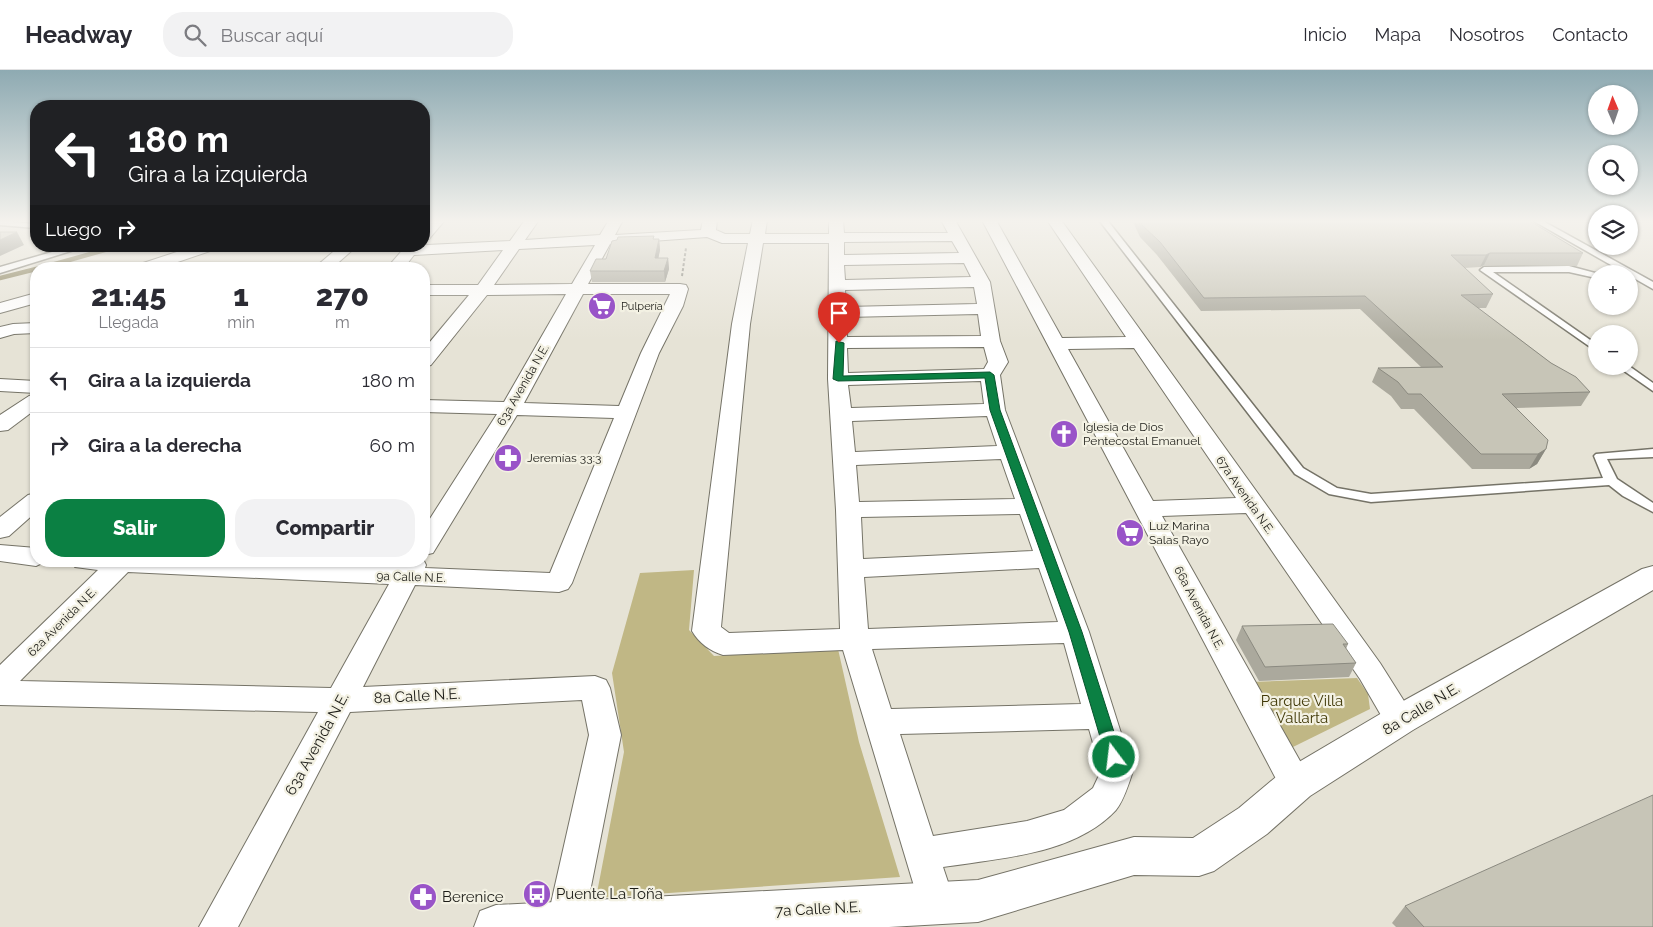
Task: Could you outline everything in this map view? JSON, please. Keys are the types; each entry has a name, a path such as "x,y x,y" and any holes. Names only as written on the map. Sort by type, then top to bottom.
{"street":[{"path":"430,354 483,290 504,260"},
{"name":"63a Avenida N.E.","path":"430,537 511,408 594,260"},
{"path":"753,260 741,324 706,631 723,644 854,638 1075,632"},
{"path":"836,260 838,379 848,510 854,638 936,903"},
{"path":"922,854 1027,837 1074,823 1105,798 1117,770 1075,632 1047,559 995,410 990,375 998,362 991,340 982,282 970,260"},
{"name":"66a Avenida N.E.","path":"1011,260 1296,784"},
{"name":"67a Avenida N.E.","path":"1082,260 1370,671 1400,720"},
{"path":"837,285 982,282"},
{"path":"430,290 680,289 626,412 430,406"},
{"path":"0,308 30,300"},
{"path":"838,312 987,309"},
{"path":"7,331 30,329"},
{"path":"839,343 991,340"},
{"path":"1058,344 1138,342"},
{"path":"838,379 990,375"},
{"path":"0,385 30,387"},
{"path":"0,425 30,404"},
{"path":"840,415 995,410"},
{"name":"9a Calle N.E.","path":"306,567 410,569 559,583 626,412"},
{"path":"843,459 1011,452"},
{"path":"0,530 30,505"},
{"path":"1147,509 1252,505"},
{"path":"848,510 1030,506"},
{"path":"0,553 30,556"},
{"path":"850,569 1047,559"},
{"name":"62a Avenida N.E.","path":"0,683 118,567"},
{"name":"63a Avenida N.E.","path":"218,927 342,700 410,569"},
{"name":"8a Calle N.E.","path":"1134,856 1199,857 1253,821 1296,784 1400,720 1653,576"},
{"name":"8a Calle N.E.","path":"0,693 342,700 595,688 605,735 566,922"},
{"path":"879,722 1102,716"},
{"name":"7a Calle N.E.","path":"496,927 978,901 1134,856"}],"lane":[{"path":"0,270 35,260"},
{"path":"1134,260 1299,471 1333,491 1371,498 1609,481"},
{"path":"1606,260 1653,287"},
{"path":"1588,273 1569,269 1482,269 1588,342"},
{"path":"1638,284 1653,287"},
{"path":"1635,375 1653,388"},
{"path":"1653,454 1600,456 1602,468 1609,481 1653,508"}],"path":[{"path":"680,289 684,260"}],"green space":[{"path":"694,570 689,630 714,656 838,649 859,742 900,877 596,898 624,752 612,673 640,573"},
{"name":"Parque Villa Vallarta","path":"1357,678 1368,694 1370,709 1293,747 1279,738 1251,682"}],"building":[{"path":"596,260 667,260 664,271 590,271"},
{"path":"1174,260 1456,260 1493,294 1461,295 1551,363 1576,377 1590,392 1502,394 1548,440 1546,449 1538,454 1481,454 1421,394 1408,394 1398,382 1378,368 1443,367 1365,296 1204,298"},
{"path":"1333,624 1348,644 1343,644 1356,663 1265,667 1242,626"},
{"path":"1653,795 1653,927 1424,927 1405,906"}],"waterway":[{"path":"62,262 69,260"},
{"path":"0,278 30,270"}],"place":[{"name":"Pulpería","path":"602,306"},
{"name":"Iglesia de Dios Pentecostal Emanuel","path":"1064,434"},
{"name":"Jeremías 33:3","path":"508,458"},
{"name":"Luz Marina Salas Rayo","path":"1130,533"},
{"name":"Puente La Toña","path":"537,894"},
{"name":"Berenice","path":"423,897"}],"route":[{"path":"839,343 838,379 990,375 995,410 1047,559 1075,632 1114,757"}]}
